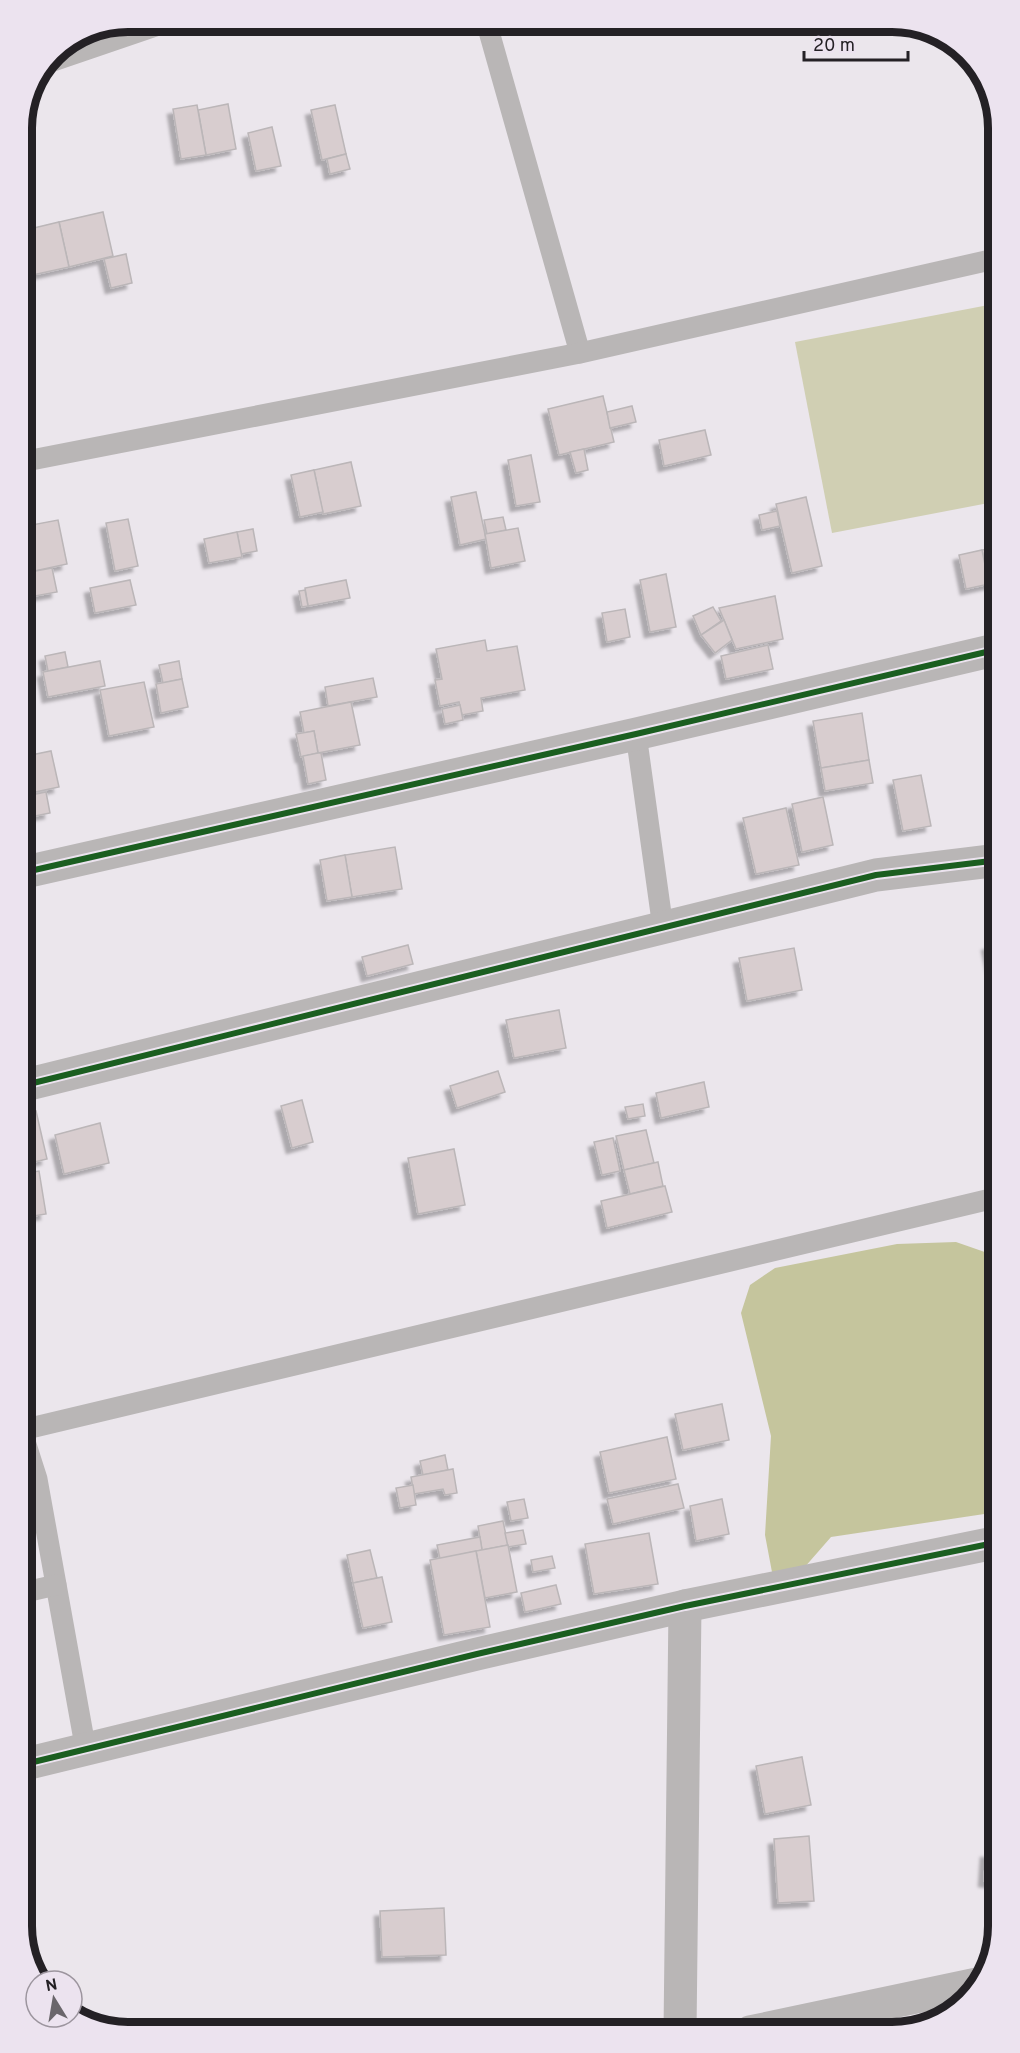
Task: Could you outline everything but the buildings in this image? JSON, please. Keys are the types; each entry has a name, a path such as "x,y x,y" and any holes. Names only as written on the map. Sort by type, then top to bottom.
{"street":[{"path":"32,871 988,652"},
{"path":"32,1083 876,875 988,861"},
{"path":"32,1763 477,1654 685,1606 988,1544"},
{"path":"680,2022 685,1606"},
{"path":"798,2022 967,1986"}],"lane":[{"path":"61,58 138,32"},
{"path":"489,32 580,354"},
{"path":"32,460 580,354 988,261"},
{"path":"636,734 663,928"},
{"path":"32,1427 988,1200"},
{"path":"32,1462 37,1479 86,1751"},
{"path":"32,1590 56,1585"}],"green space":[{"path":"988,305 988,503 832,533 795,342"},
{"path":"956,1242 988,1253 988,1513 831,1537 783,1592 775,1588 765,1535 771,1436 741,1313 750,1285 775,1268 897,1244"}],"cycle path":[{"path":"32,871 988,652"},
{"path":"32,1083 876,875 988,861"},
{"path":"32,1762 685,1606 988,1544"}]}
